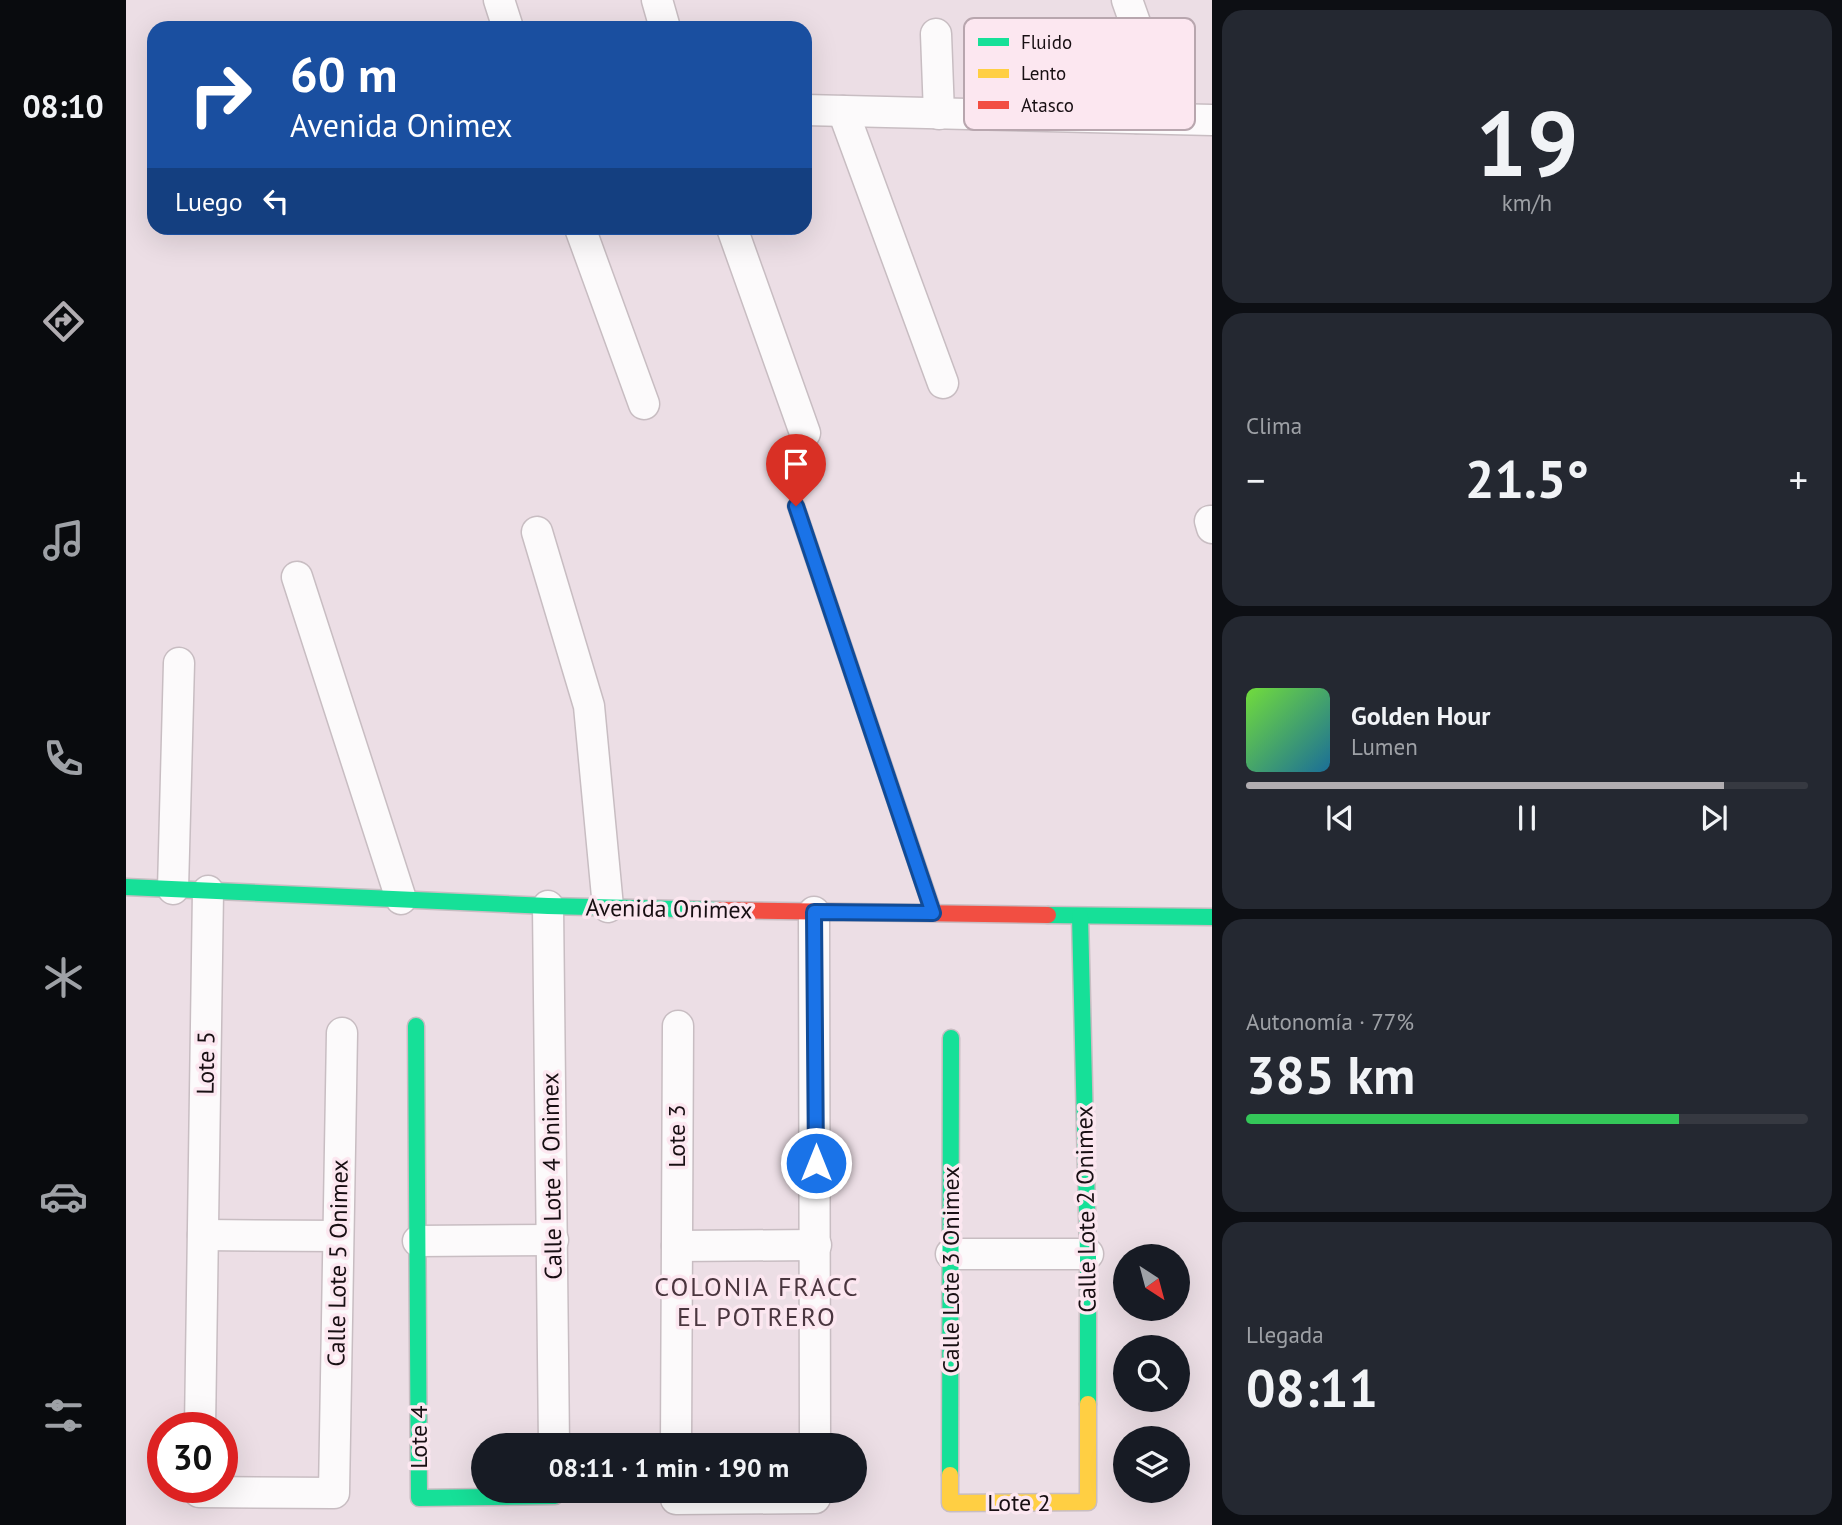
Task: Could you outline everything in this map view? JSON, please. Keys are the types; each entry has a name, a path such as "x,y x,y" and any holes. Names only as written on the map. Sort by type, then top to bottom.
{"street":[{"path":"499,0 506,21"},
{"path":"656,0 663,21"},
{"path":"1127,0 1133,18"},
{"path":"936,34 939,114"},
{"path":"812,110 964,115"},
{"path":"843,111 943,383"},
{"path":"583,235 644,404"},
{"path":"734,235 805,433"},
{"path":"537,532 589,706 608,907"},
{"path":"297,578 401,900"},
{"path":"173,889 179,663"},
{"name":"Avenida Onimex","path":"126,887 548,906 1212,917"},
{"name":"Lote 5","path":"200,1412 208,891"},
{"name":"Calle Lote 4 Onimex","path":"548,906 554,1433"},
{"path":"814,912 815,1433"},
{"name":"Calle Lote 2 Onimex","path":"1080,916 1088,1254 1088,1502"},
{"name":"Lote 4","path":"416,1026 419,1498 471,1496"},
{"name":"Lote 3","path":"676,1433 678,1026"},
{"name":"Calle Lote 5 Onimex","path":"238,1492 334,1493 342,1033"},
{"name":"Calle Lote 3 Onimex","path":"950,1503 951,1038"},
{"path":"203,1235 338,1236"},
{"path":"418,1241 553,1240"},
{"path":"677,1245 816,1245"},
{"path":"951,1254 1088,1254"},
{"name":"Lote 2","path":"950,1503 1088,1502"}],"lane":[{"path":"796,506 933,913"}],"traffic: fast":[{"path":"126,887 548,906 719,910"},
{"path":"1048,915 1212,917"},
{"path":"1080,916 1088,1254 1088,1404"},
{"path":"416,1026 419,1498 471,1497"},
{"path":"950,1475 951,1038"}],"traffic: slow":[{"path":"950,1475 950,1503 1088,1502 1088,1404"}],"traffic: jam":[{"path":"719,910 1048,915"}],"district":[{"name":"COLONIA FRACC EL POTRERO","path":"757,1302"}],"route":[{"path":"796,506 933,913 814,912 816,1163"}]}
